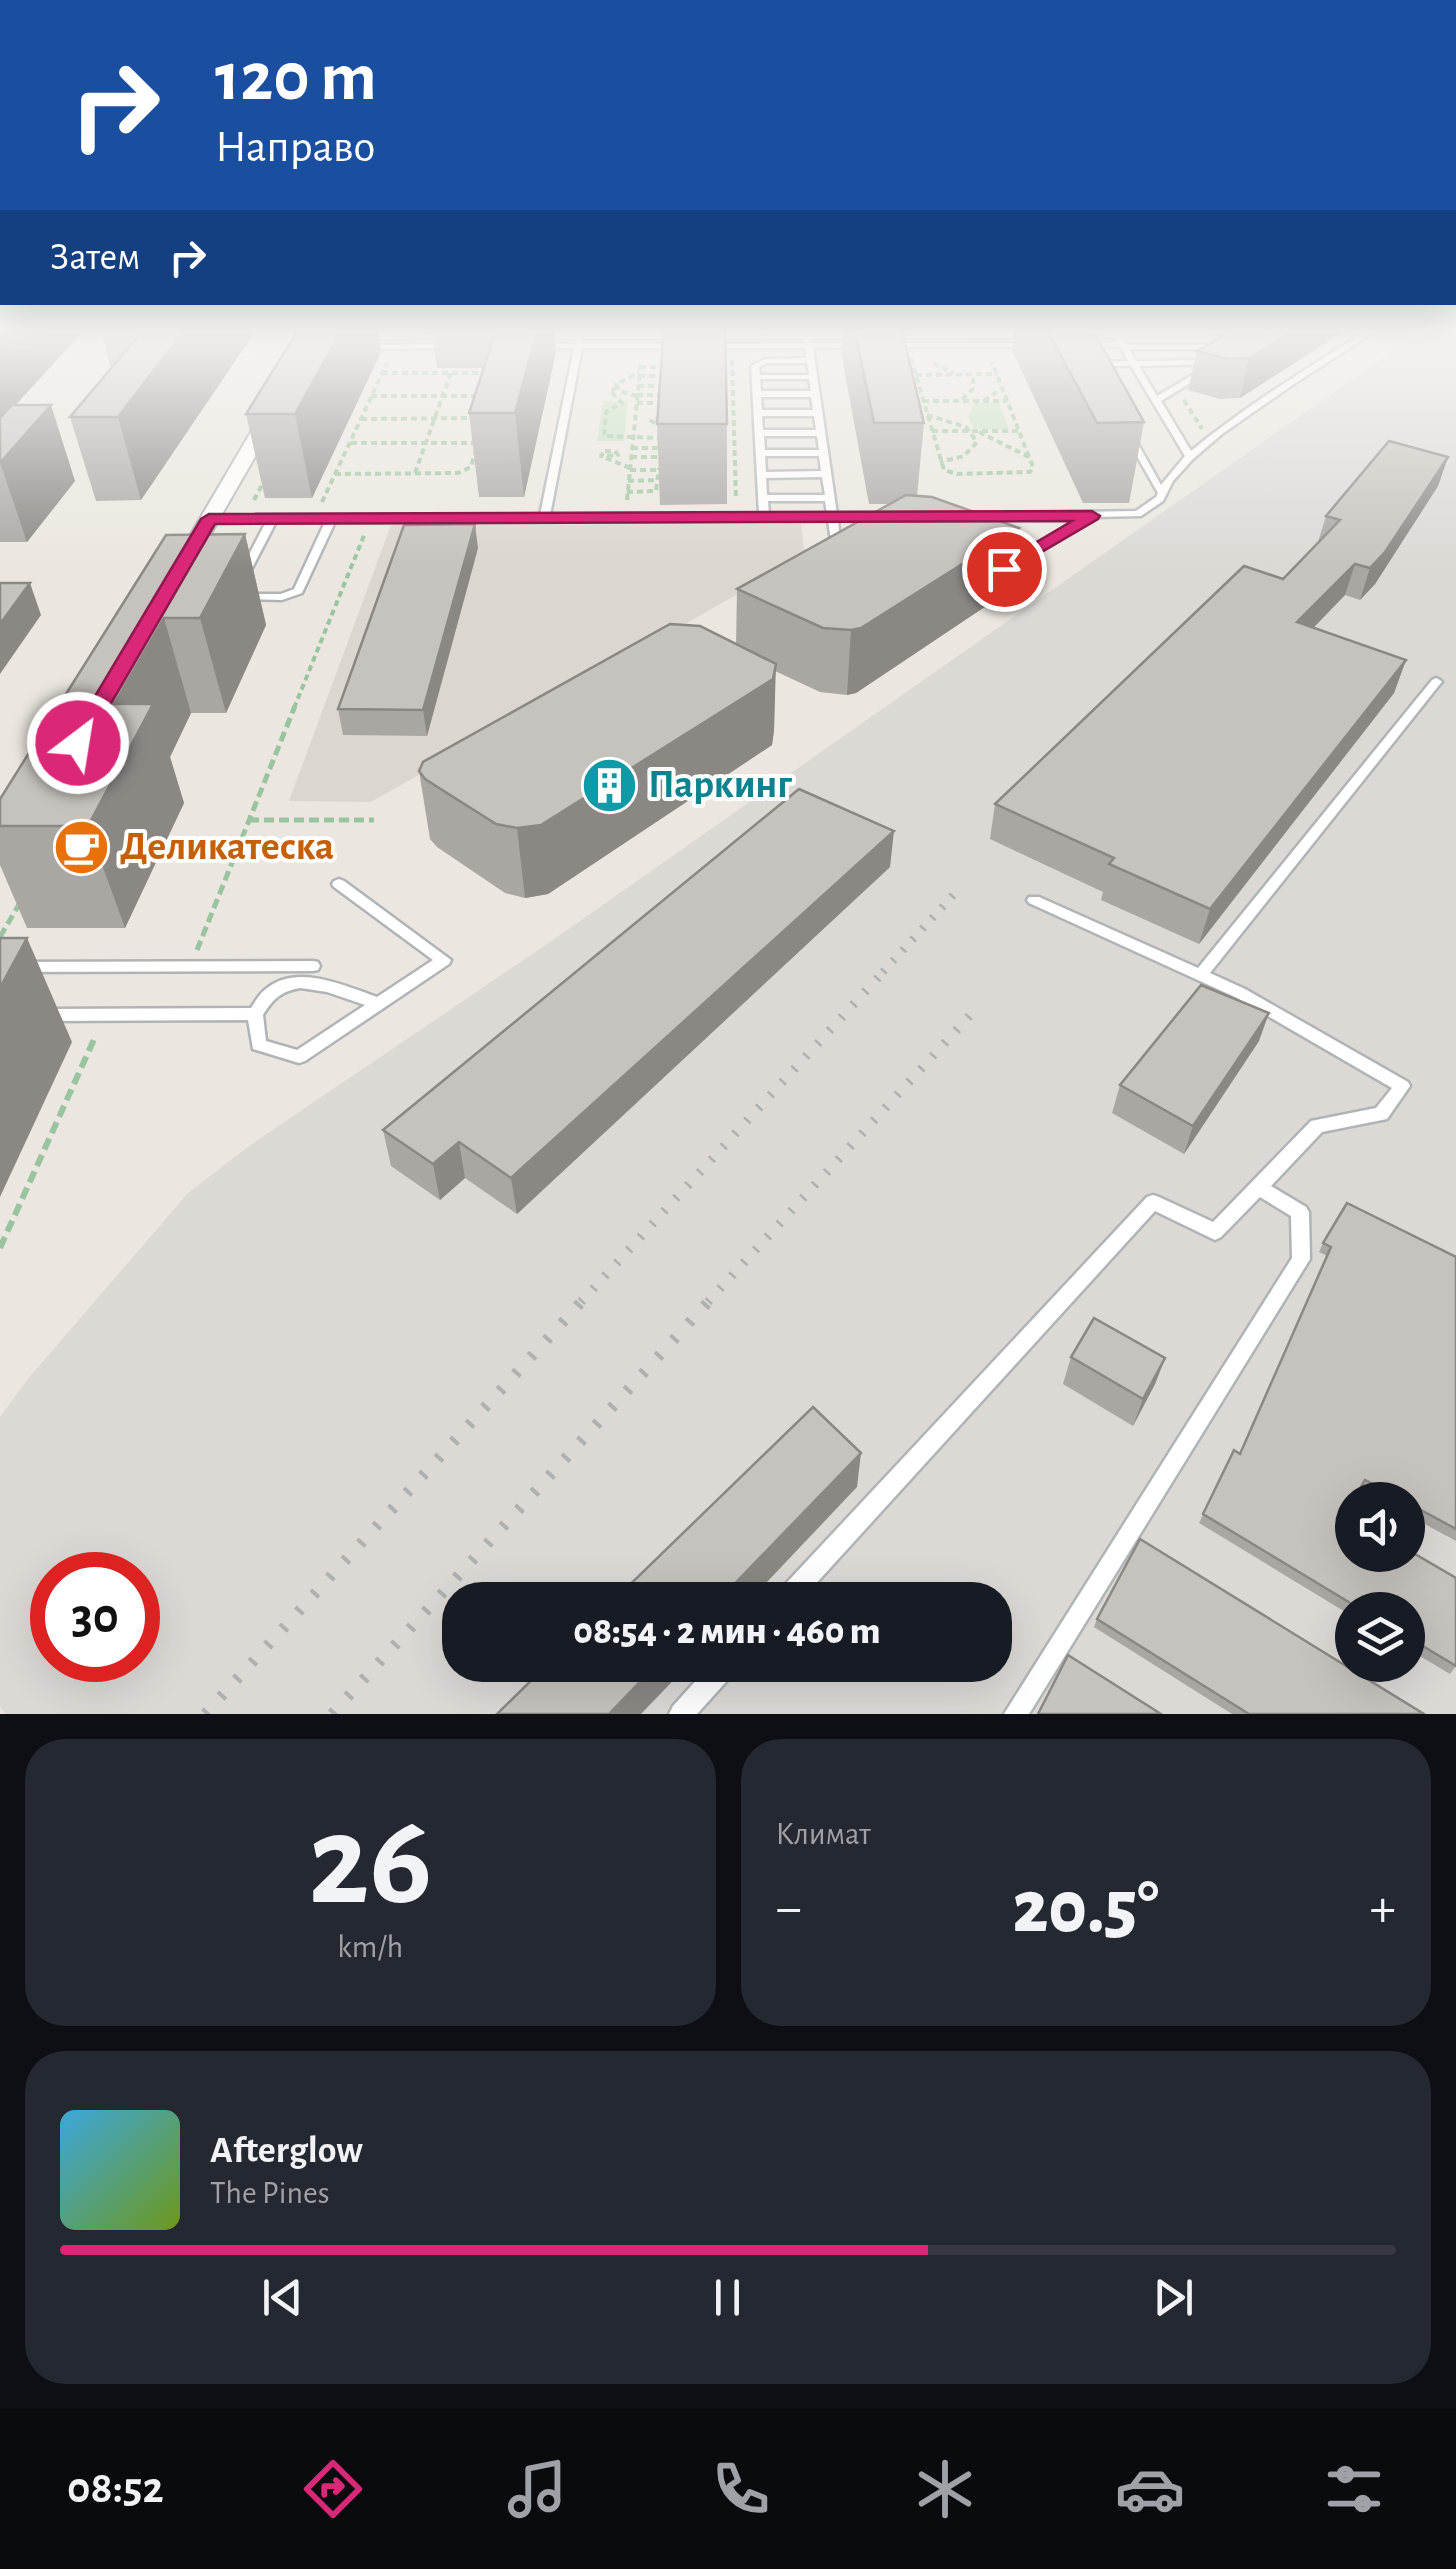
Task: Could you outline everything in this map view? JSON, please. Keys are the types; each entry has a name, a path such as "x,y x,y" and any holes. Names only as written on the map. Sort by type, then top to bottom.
{"street":[{"path":"164,596 275,407"}],"lane":[{"path":"544,518 566,407"},
{"path":"757,407 764,517"},
{"path":"777,407 818,413"},
{"path":"817,407 835,554"},
{"path":"1160,407 1190,457"},
{"path":"1160,491 1190,457 1225,426 1254,407"},
{"path":"952,516 1136,515 1160,499 1160,491 1126,429"},
{"path":"759,435 821,433"},
{"path":"760,454 824,453"},
{"path":"761,474 827,474"},
{"path":"762,498 830,498"},
{"path":"1004,569 1092,516"},
{"path":"209,519 892,517"},
{"path":"272,519 233,596 282,596 298,591 331,519"},
{"path":"1200,976 1436,682"},
{"path":"339,884 444,960 299,1057 258,1045 255,1014 273,990 298,982 378,1004"},
{"path":"803,1582 1153,1202 1215,1232 1317,1126 1381,1114 1402,1086 1240,994 1034,900"},
{"path":"0,967 313,966"},
{"path":"35,1015 255,1014"},
{"path":"1016,1714 1301,1259 1300,1212 1258,1187"},
{"path":"681,1714 710,1682"}],"path":[{"path":"324,498 366,407"},
{"path":"414,474 439,407"},
{"path":"615,407 606,412 604,436 661,448"},
{"path":"625,518 636,407"},
{"path":"663,416 664,407"},
{"path":"733,407 736,517"},
{"path":"925,407 944,470 952,474 1020,474 1033,470 1009,407"},
{"path":"663,416 673,419 662,425 651,420 663,416"},
{"path":"927,416 953,420 995,444 1029,457"},
{"path":"361,418 486,418"},
{"path":"628,492 654,492 662,425"},
{"path":"932,431 1019,431"},
{"path":"940,462 974,450 978,442 975,431"},
{"path":"734,438 759,435"},
{"path":"659,470 630,469 600,453 661,438"},
{"path":"335,474 468,470 478,443 350,444"},
{"path":"631,457 660,457"},
{"path":"249,510 266,477"},
{"path":"628,480 658,480"},
{"path":"190,966 371,518"},
{"path":"249,820 374,820"},
{"path":"0,938 29,886"},
{"path":"0,1248 106,1014"}],"shaded area":[{"path":"1313,407 1456,407 1456,1714 6,1714 0,1707 0,1417 27,1380 188,1193 249,1146 547,944"},
{"path":"801,524 805,556 371,802 289,801 391,525"}],"green space":[{"path":"602,407 627,407 624,441 597,441"},
{"path":"972,407 1001,407 1009,429 974,429 968,417"}],"building":[{"path":"10,407 49,407 0,463 0,418"},
{"path":"78,407 126,407 118,417 70,417"},
{"path":"250,407 299,407 295,414 246,414"},
{"path":"471,407 517,407 515,413 469,413"},
{"path":"658,407 727,407 727,424 657,424"},
{"path":"871,407 920,407 924,423 874,423"},
{"path":"1088,407 1136,407 1144,422 1097,423"},
{"path":"1389,441 1448,457 1385,552 1370,568 1355,564 1297,622 1406,660 1210,909 1109,864 1114,858 995,804 1244,566 1283,579 1340,520 1326,516"},
{"path":"906,495 932,497 1019,528 861,628 823,628 737,589"},
{"path":"475,524 423,710 338,709 404,525"},
{"path":"245,534 200,618 164,618 114,704 153,704 88,826 0,826 0,799 166,535"},
{"path":"0,583 30,583 0,624"},
{"path":"670,624 700,626 776,664 773,679 541,825 517,828 496,824 425,779 419,771 423,762"},
{"path":"799,789 894,831 511,1178 459,1142 433,1164 383,1130"},
{"path":"0,938 27,938 0,988"},
{"path":"1201,985 1269,1013 1193,1126 1120,1085"},
{"path":"1347,1203 1456,1257 1456,1529 1425,1512 1425,1482 1335,1482 1335,1572 1425,1572 1425,1560 1456,1578 1456,1666 1425,1647 1425,1592 1335,1594 1203,1514 1234,1450 1240,1454 1331,1247 1323,1243"},
{"path":"1094,1318 1165,1358 1143,1399 1071,1357"},
{"path":"813,1407 861,1453 736,1582 633,1582"},
{"path":"1140,1539 1335,1659 1335,1682 1372,1682 1424,1714 1249,1714 1097,1619"},
{"path":"1068,1655 1161,1714 1038,1714"},
{"path":"530,1682 640,1682 609,1714 497,1714"}],"railway":[{"path":"883,972 956,892"},
{"path":"581,1302 885,970"},
{"path":"708,1302 973,1012"},
{"path":"205,1714 583,1300"},
{"path":"332,1714 710,1300"}],"place":[{"name":"Паркинг","path":"609,785"},
{"name":"Деликатеска","path":"81,847"}],"route":[{"path":"78,743 209,519 1092,516 1004,569"}]}
